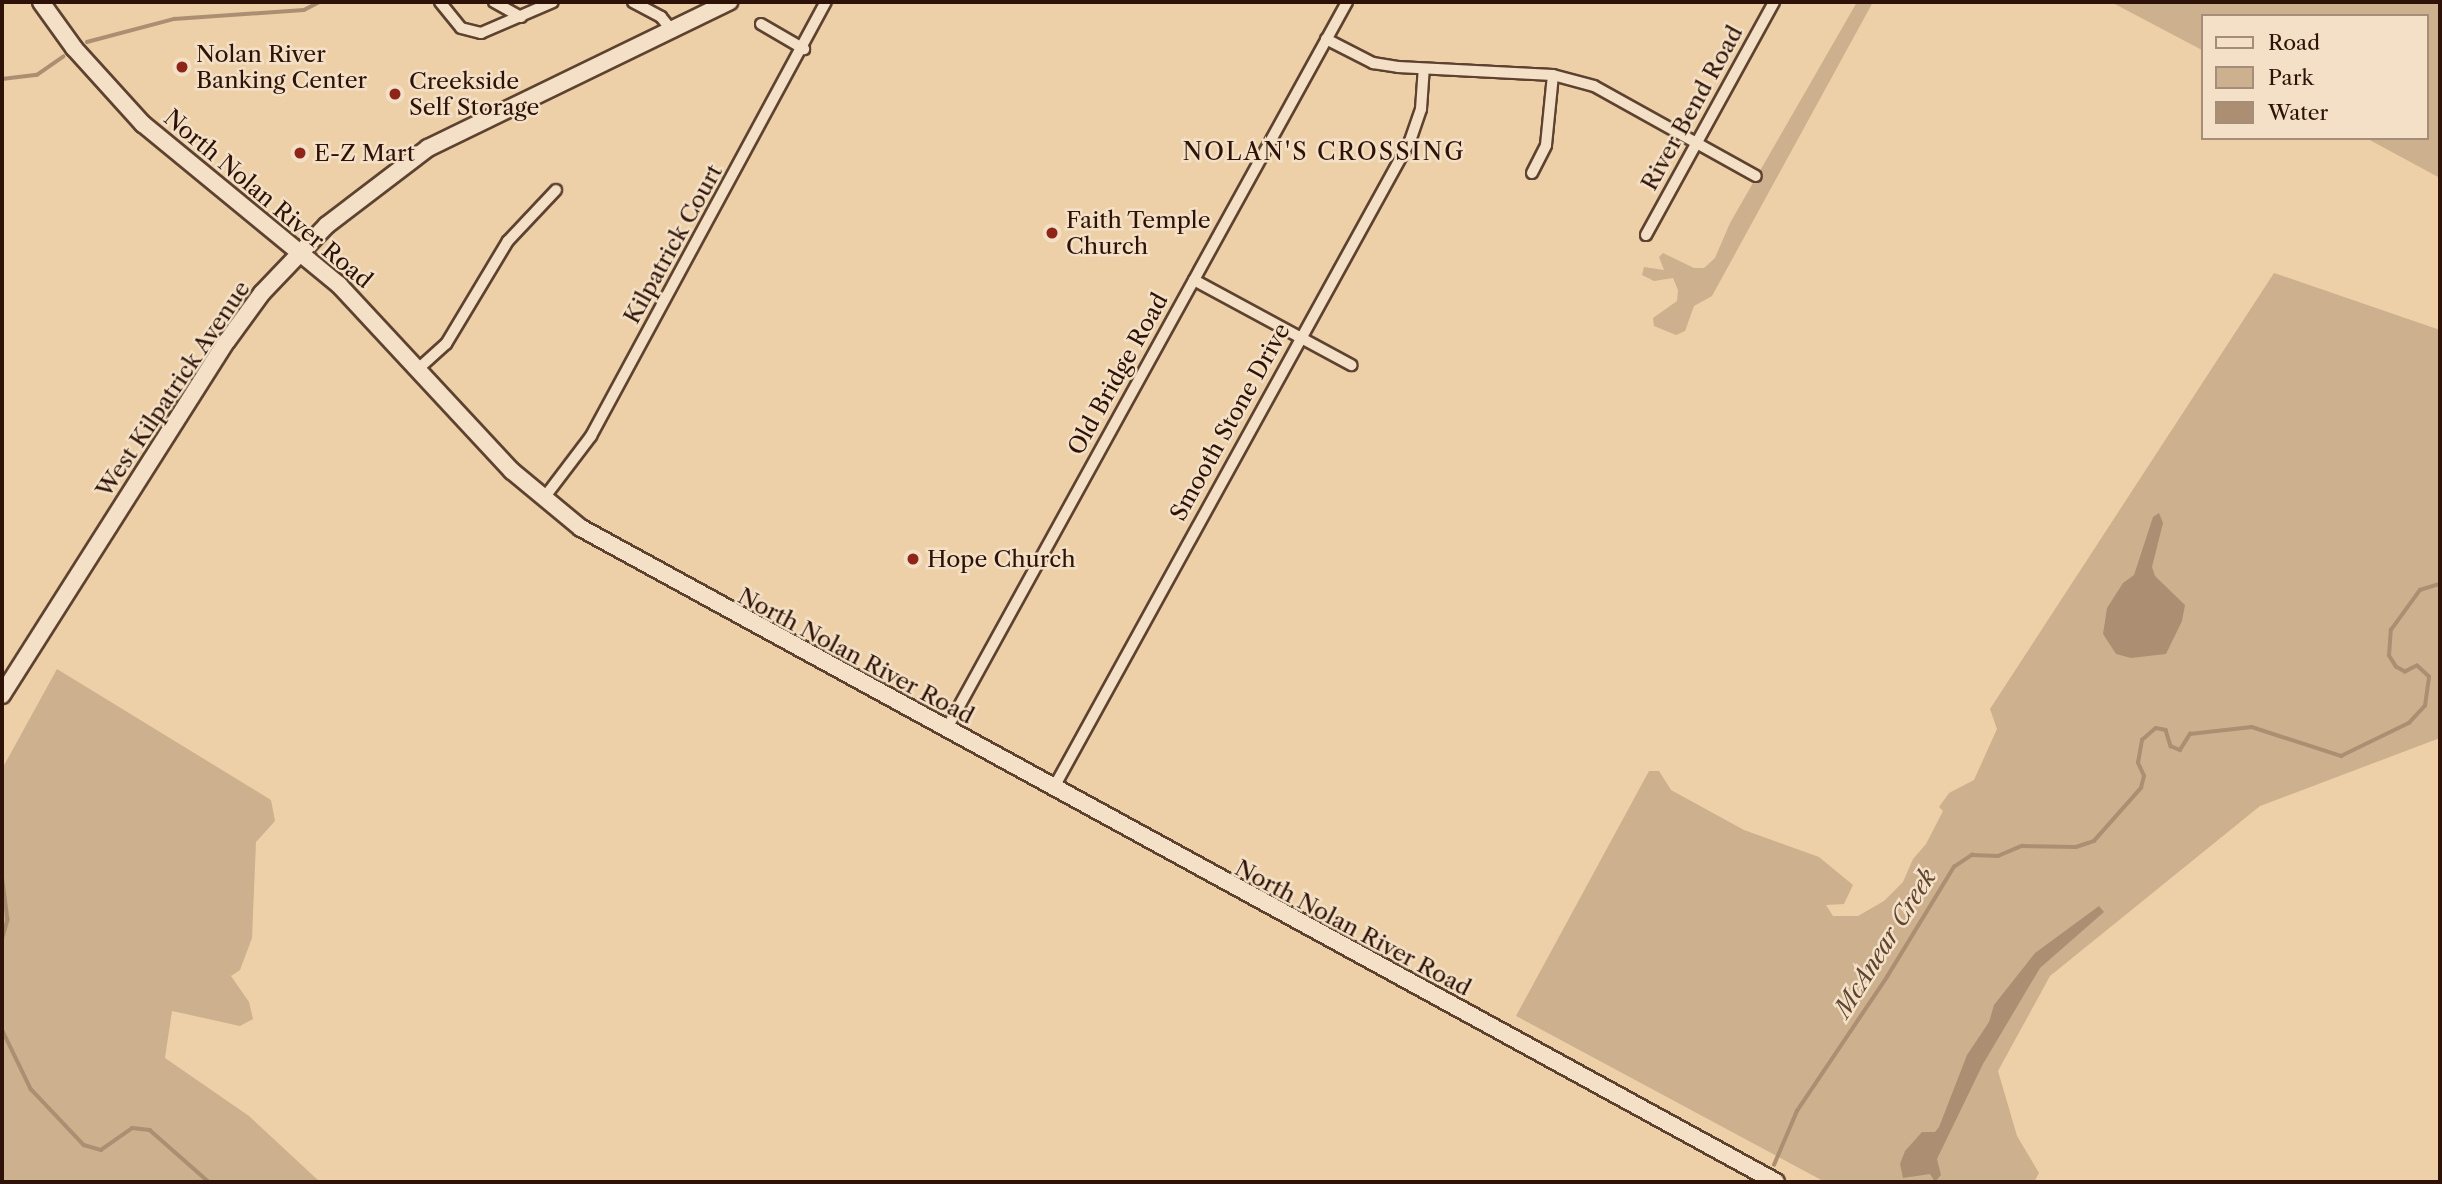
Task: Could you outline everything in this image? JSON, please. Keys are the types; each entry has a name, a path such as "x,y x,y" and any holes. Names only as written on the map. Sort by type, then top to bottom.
{"main road":[{"name":"North Nolan River Road","path":"41,2 74,48 143,124 301,252 356,301 544,498 581,528 1053,789 1776,1182"},
{"name":"West Kilpatrick Avenue","path":"2,695 226,341 301,252 360,196 426,149 673,32 729,2"}],"street":[{"path":"440,2 453,21 472,33 492,30 553,2"},
{"path":"494,2 521,17"},
{"path":"633,2 661,17 673,32"},
{"name":"Kilpatrick Court","path":"544,498 591,436 804,49 826,2"},
{"name":"Old Bridge Road","path":"946,730 1347,2"},
{"name":"River Bend Road","path":"1646,235 1774,2"},
{"path":"761,24 804,49"},
{"path":"1326,39 1373,63 1424,70 1553,75 1594,86 1756,176"},
{"name":"Smooth Stone Drive","path":"1053,789 1410,141 1422,109 1424,70"},
{"path":"1532,173 1546,145 1553,75"},
{"path":"418,369 446,344 508,241 556,190"},
{"path":"1194,280 1351,365"}],"green space":[{"path":"1857,2 1873,2 1712,296 1694,306 1685,331 1676,335 1654,326 1653,318 1677,301 1678,290 1673,278 1654,281 1642,275 1644,267 1664,270 1659,257 1663,253 1694,268 1704,268 1715,258 1730,223"},
{"path":"2111,2 2440,2 2440,178 2370,140 2428,140 2428,14 2200,14 2200,49"},
{"path":"2274,273 2440,330 2440,738 2260,806 2050,976 1998,1071 2017,1136 2039,1173 2034,1182 1825,1182 1516,1016 1649,771 1659,771 1671,790 1744,830 1819,857 1853,885 1844,904 1826,905 1833,916 1858,916 1884,901 1903,882 1913,859 1926,844 1943,811 1939,807 1949,793 1974,780 1997,729 1990,709"},
{"path":"57,669 271,800 275,821 256,842 252,938 240,970 231,976 249,1002 253,1019 240,1026 172,1011 165,1058 249,1116 320,1182 2,1182 2,769"}],"water":[{"path":"2159,513 2163,523 2152,567 2155,576 2185,605 2182,621 2166,654 2131,658 2116,654 2103,634 2107,608 2123,583 2134,575 2153,517"},
{"path":"2099,906 2104,912 2040,968 1983,1064 1937,1159 1941,1175 1935,1182 1930,1174 1903,1178 1900,1164 1905,1151 1922,1132 1935,1132 1939,1127 1967,1055 1989,1022 1994,1005 2035,953"}],"waterway":[{"path":"87,42 174,19 304,10 320,2"},
{"path":"2,79 37,75 63,57"},
{"name":"McAnear Creek","path":"1774,1165 1797,1111 1887,977 1954,867 1972,855 1998,856 2022,846 2076,847 2094,841 2141,788 2144,776 2138,763 2142,740 2156,728 2166,730 2171,746 2180,750 2190,734 2252,727 2341,756 2409,723 2425,706 2429,677 2417,666 2405,672 2396,667 2389,656 2391,630 2420,590 2440,584"},
{"name":"McAnear Creek","path":"2,874 8,920 2,941"},
{"name":"McAnear Creek","path":"2,1029 31,1089 84,1145 101,1150 132,1128 150,1130 209,1182"}],"place":[{"name":"Nolan River Banking Center","path":"182,67"},
{"name":"Creekside Self Storage","path":"395,94"},
{"name":"E-Z Mart","path":"300,153"},
{"name":"Faith Temple Church","path":"1052,233"},
{"name":"Hope Church","path":"913,559"}],"district":[{"name":"NOLAN'S CROSSING","path":"1324,152"}]}
